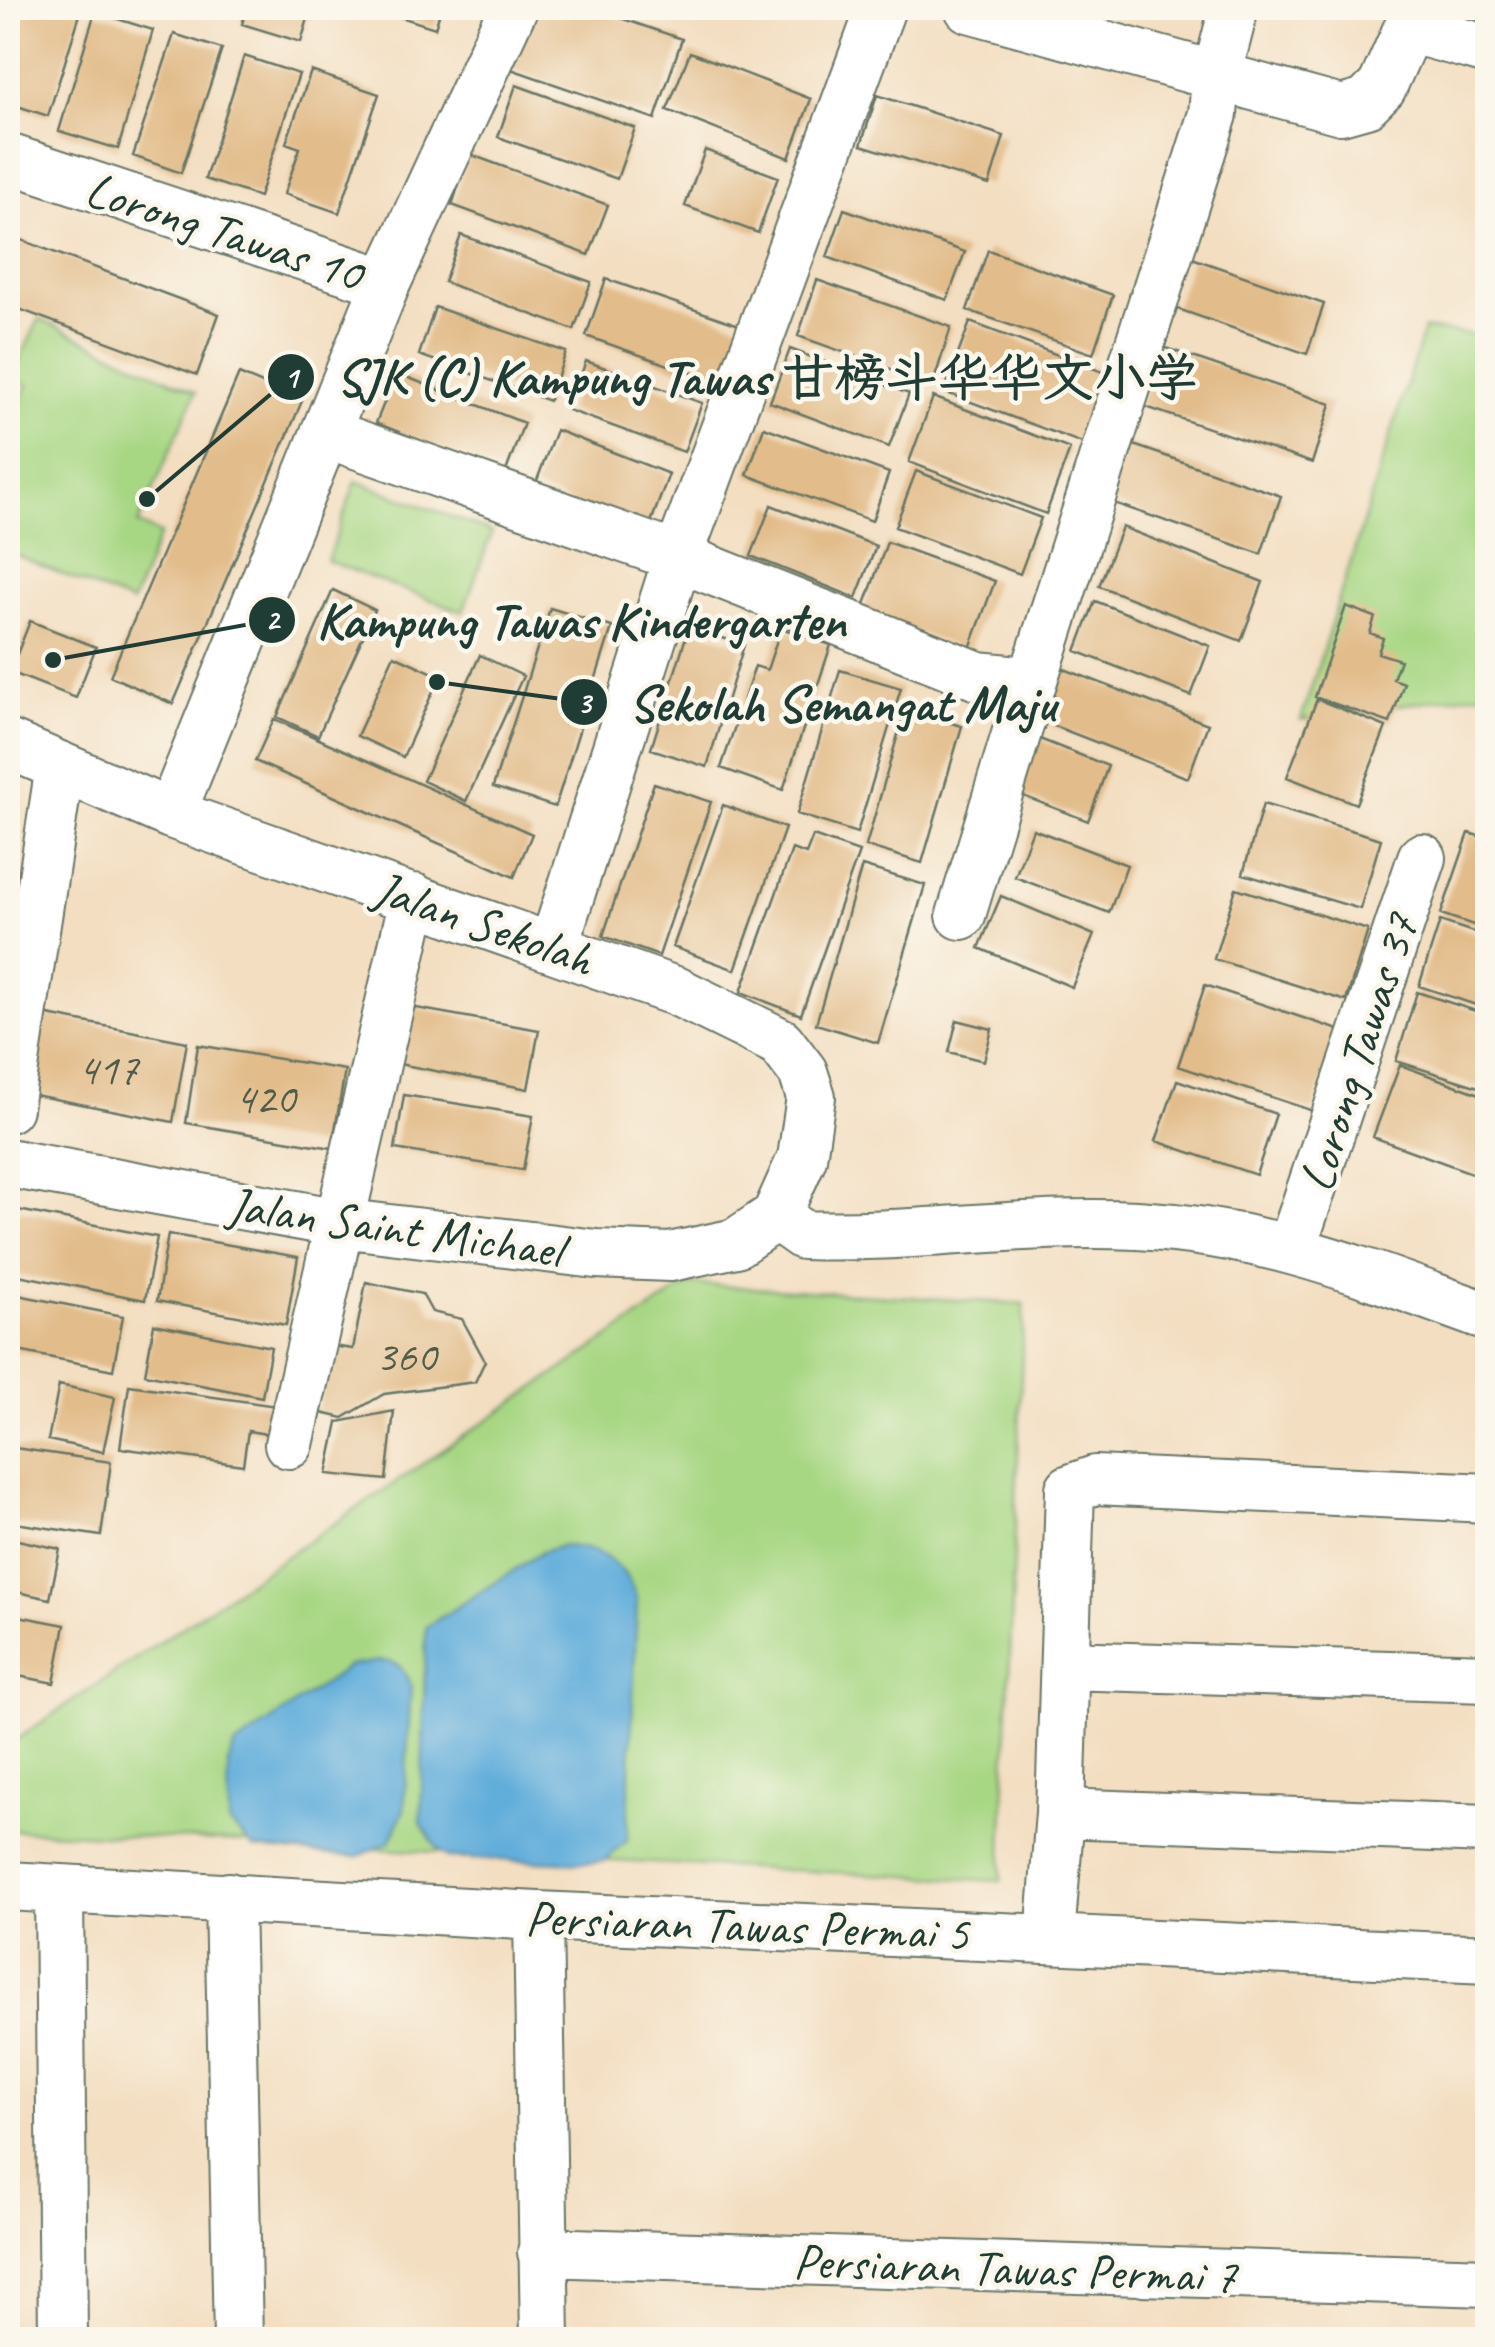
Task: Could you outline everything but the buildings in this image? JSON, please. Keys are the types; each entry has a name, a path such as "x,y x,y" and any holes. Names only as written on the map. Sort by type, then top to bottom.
{"street":[{"path":"170,814 386,283 513,8"},
{"path":"554,945 678,557 881,8"},
{"path":"969,8 1062,20 1216,78 1341,110 1366,104 1382,87 1414,18 1488,50"},
{"path":"961,915 1213,114 1216,78 1234,8"},
{"name":"Lorong Tawas 10","path":"8,158 386,283"},
{"path":"325,433 678,557 978,676 1009,679 1030,689"},
{"name":"Jalan Sekolah","path":"8,744 170,814 554,945 762,1029 792,1056 811,1097 796,1227"},
{"path":"8,1108 60,766"},
{"name":"Lorong Tawas 37","path":"1292,1247 1422,858"},
{"path":"289,1444 414,898"},
{"name":"Jalan Saint Michael","path":"8,1163 340,1223 647,1258 715,1251 746,1237 796,1227"},
{"path":"796,1227 1132,1224 1292,1247 1488,1317"},
{"path":"1050,1937 1060,1813 1070,1489 1095,1480 1488,1498"},
{"path":"1065,1665 1488,1678"},
{"path":"1060,1813 1488,1829"},
{"name":"Persiaran Tawas Permai 5","path":"8,1886 538,1916 1488,1959"},
{"path":"59,1889 63,2340"},
{"path":"229,1897 238,2340"},
{"path":"538,1916 545,2340"},
{"name":"Persiaran Tawas Permai 7","path":"542,2252 1488,2282"}],"green space":[{"path":"39,319 196,392 138,524 160,534 132,603 8,552 8,431 28,385 12,377"},
{"path":"1424,329 1487,336 1487,692 1301,720"},
{"path":"356,481 492,532 463,612 327,561"},
{"path":"688,1284 1024,1304 1001,1881 8,1830 8,1745"}],"water":[{"path":"561,1546 588,1550 610,1560 627,1578 637,1603 627,1841 605,1861 589,1863 449,1858 438,1850 421,1823 426,1627 542,1552"},
{"path":"380,1661 400,1666 411,1684 404,1810 390,1842 357,1857 254,1848 229,1823 228,1763 235,1746 349,1666"}],"place":[{"name":"SJK (C) Kampung Tawas 甘榜斗华华文小学","path":"147,499"},
{"name":"Kampung Tawas Kindergarten","path":"53,660"},
{"name":"Sekolah Semangat Maju","path":"437,682"}]}
